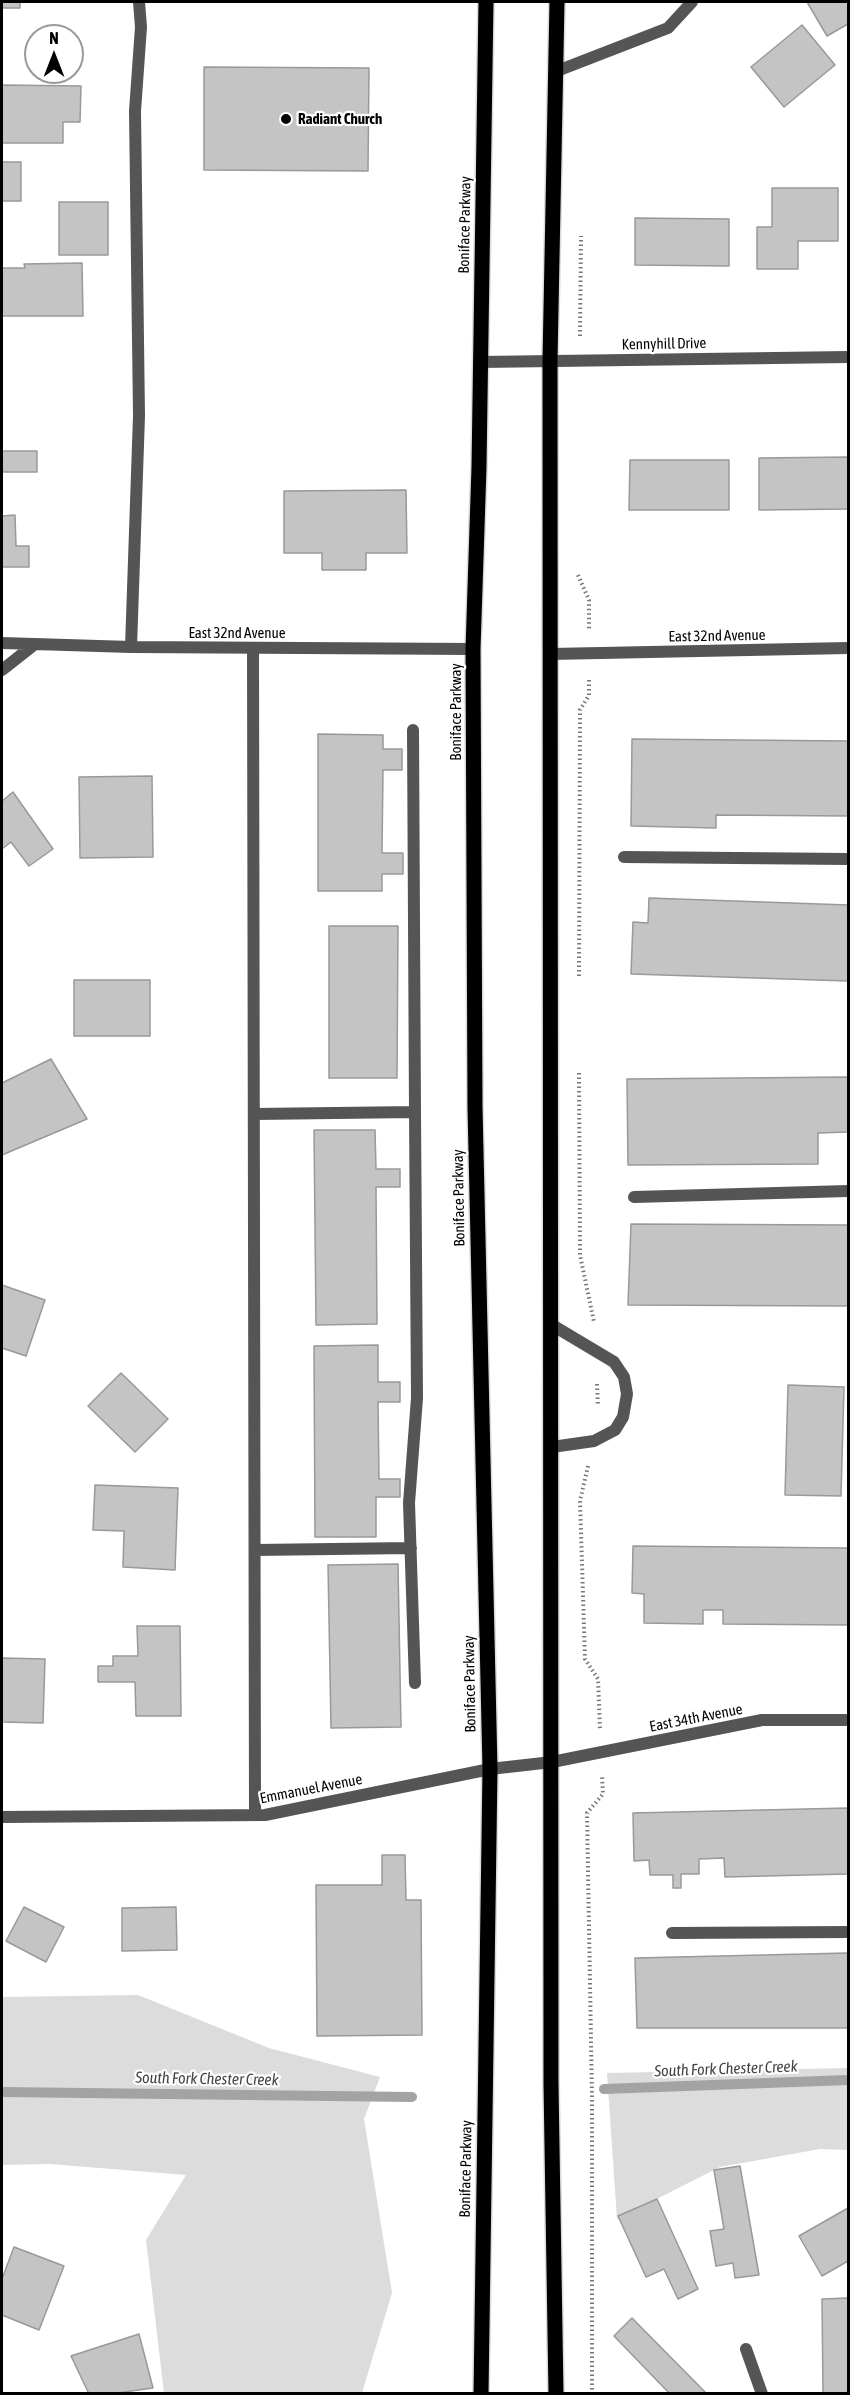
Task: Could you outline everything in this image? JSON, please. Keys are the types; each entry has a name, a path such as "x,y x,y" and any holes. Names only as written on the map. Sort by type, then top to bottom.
{"main road":[{"name":"Boniface Parkway","path":"481,2394 490,1769 475,1119 473,649 486,2"},
{"path":"556,2394 551,2084 550,360 557,2"}],"street":[{"path":"131,647 139,416 135,111 141,27 139,2"},
{"path":"557,71 668,28 692,2"},
{"name":"Kennyhill Drive","path":"480,362 849,357"},
{"name":"East 32nd Avenue","path":"2,643 131,647 473,649"},
{"path":"2,670 35,644"},
{"path":"253,648 255,1815"},
{"name":"East 32nd Avenue","path":"551,654 849,648"},
{"path":"413,730 417,1398 409,1503 415,1683"},
{"path":"624,857 849,859"},
{"path":"255,1114 415,1112"},
{"path":"634,1197 849,1191"},
{"path":"552,1325 614,1362 624,1377 627,1394 623,1417 615,1430 594,1441 552,1447"},
{"path":"255,1550 411,1548"},
{"name":"East 34th Avenue","path":"552,1762 762,1720 849,1720"},
{"name":"Emmanuel Avenue","path":"2,1817 265,1815 490,1769 552,1762"},
{"path":"672,1933 849,1932"},
{"path":"746,2349 762,2394"}],"path":[{"path":"579,359 581,235"},
{"path":"578,565 578,577 589,600 589,695 580,710 579,986"},
{"path":"579,1066 580,1255 596,1334 598,1419 580,1501 585,1659 598,1679 603,1794 587,1813 592,2097 592,2394"}],"shaded area":[{"path":"138,1995 269,2048 380,2077 364,2119 392,2293 362,2393 164,2393 146,2240 186,2175 50,2164 2,2165 2,1997"},
{"path":"848,2068 848,2150 820,2149 720,2167 617,2219 607,2073"}],"building":[{"path":"2,2 20,2 20,8 2,8"},
{"path":"807,2 848,2 848,24 827,36"},
{"path":"802,25 835,65 784,107 751,67"},
{"name":"Radiant Church","path":"204,67 369,68 368,171 204,170"},
{"path":"2,85 81,86 80,122 63,122 63,143 2,143"},
{"path":"2,162 21,162 21,201 2,201"},
{"path":"772,188 838,188 838,241 798,241 798,269 757,269 757,227 772,227"},
{"path":"59,202 108,202 108,255 59,255"},
{"path":"635,218 729,219 729,266 635,265"},
{"path":"82,263 83,316 2,316 2,268 25,268 24,264"},
{"path":"2,451 37,451 37,472 2,472"},
{"path":"848,457 848,509 759,510 759,458"},
{"path":"630,460 729,460 729,510 629,510"},
{"path":"406,490 407,553 366,553 366,570 322,570 322,553 284,553 284,491"},
{"path":"15,515 16,546 29,546 29,567 2,567 2,516"},
{"path":"318,734 383,735 383,749 402,749 402,770 383,770 382,853 403,853 403,874 382,874 382,891 318,891"},
{"path":"632,739 848,741 848,816 716,815 716,828 631,826"},
{"path":"152,776 153,857 80,858 79,777"},
{"path":"13,792 53,849 29,866 11,842 2,849 2,801"},
{"path":"649,898 848,905 848,981 631,974 633,922 648,923"},
{"path":"329,926 398,926 397,1078 329,1078"},
{"path":"74,980 150,980 150,1036 74,1036"},
{"path":"51,1059 87,1119 2,1155 2,1083"},
{"path":"848,1077 848,1132 818,1133 818,1164 628,1165 627,1079"},
{"path":"314,1130 375,1130 376,1169 400,1169 400,1187 376,1187 377,1324 316,1325"},
{"path":"631,1224 848,1225 848,1306 628,1305"},
{"path":"2,1285 45,1300 26,1356 2,1348"},
{"path":"378,1345 378,1382 400,1382 400,1402 378,1402 379,1479 400,1479 400,1497 376,1497 376,1537 315,1537 314,1346"},
{"path":"121,1373 168,1419 135,1452 88,1406"},
{"path":"788,1385 844,1387 841,1496 785,1495"},
{"path":"95,1485 178,1488 175,1570 123,1567 124,1531 93,1530"},
{"path":"633,1546 848,1548 848,1625 723,1624 723,1610 703,1610 703,1624 644,1623 644,1594 632,1593"},
{"path":"398,1564 401,1727 331,1728 328,1565"},
{"path":"137,1626 180,1626 181,1716 136,1716 135,1682 98,1682 98,1666 113,1666 113,1656 138,1656"},
{"path":"2,1658 45,1659 43,1723 2,1722"},
{"path":"848,1808 848,1874 725,1877 724,1858 699,1859 699,1874 681,1874 681,1888 673,1888 673,1875 650,1875 649,1860 634,1861 633,1813"},
{"path":"382,1855 405,1855 406,1900 421,1900 422,2035 317,2036 316,1885 382,1885"},
{"path":"24,1907 64,1927 46,1962 6,1941"},
{"path":"176,1907 177,1950 122,1951 122,1908"},
{"path":"848,1953 848,2028 637,2028 635,1958"},
{"path":"740,2166 759,2275 735,2278 733,2263 716,2266 710,2231 724,2229 714,2170"},
{"path":"657,2199 698,2289 678,2299 664,2269 646,2277 618,2216"},
{"path":"848,2208 848,2261 822,2276 799,2236"},
{"path":"14,2247 64,2266 39,2330 2,2315 2,2279"},
{"path":"848,2298 848,2394 823,2394 822,2299"},
{"path":"632,2318 707,2394 670,2394 614,2336"},
{"path":"139,2334 153,2388 110,2394 89,2394 71,2356"}],"waterway":[{"name":"South Fork Chester Creek","path":"604,2089 848,2080"},
{"name":"South Fork Chester Creek","path":"2,2092 412,2097"}],"place":[{"name":"Radiant Church","path":"286,119"}]}
